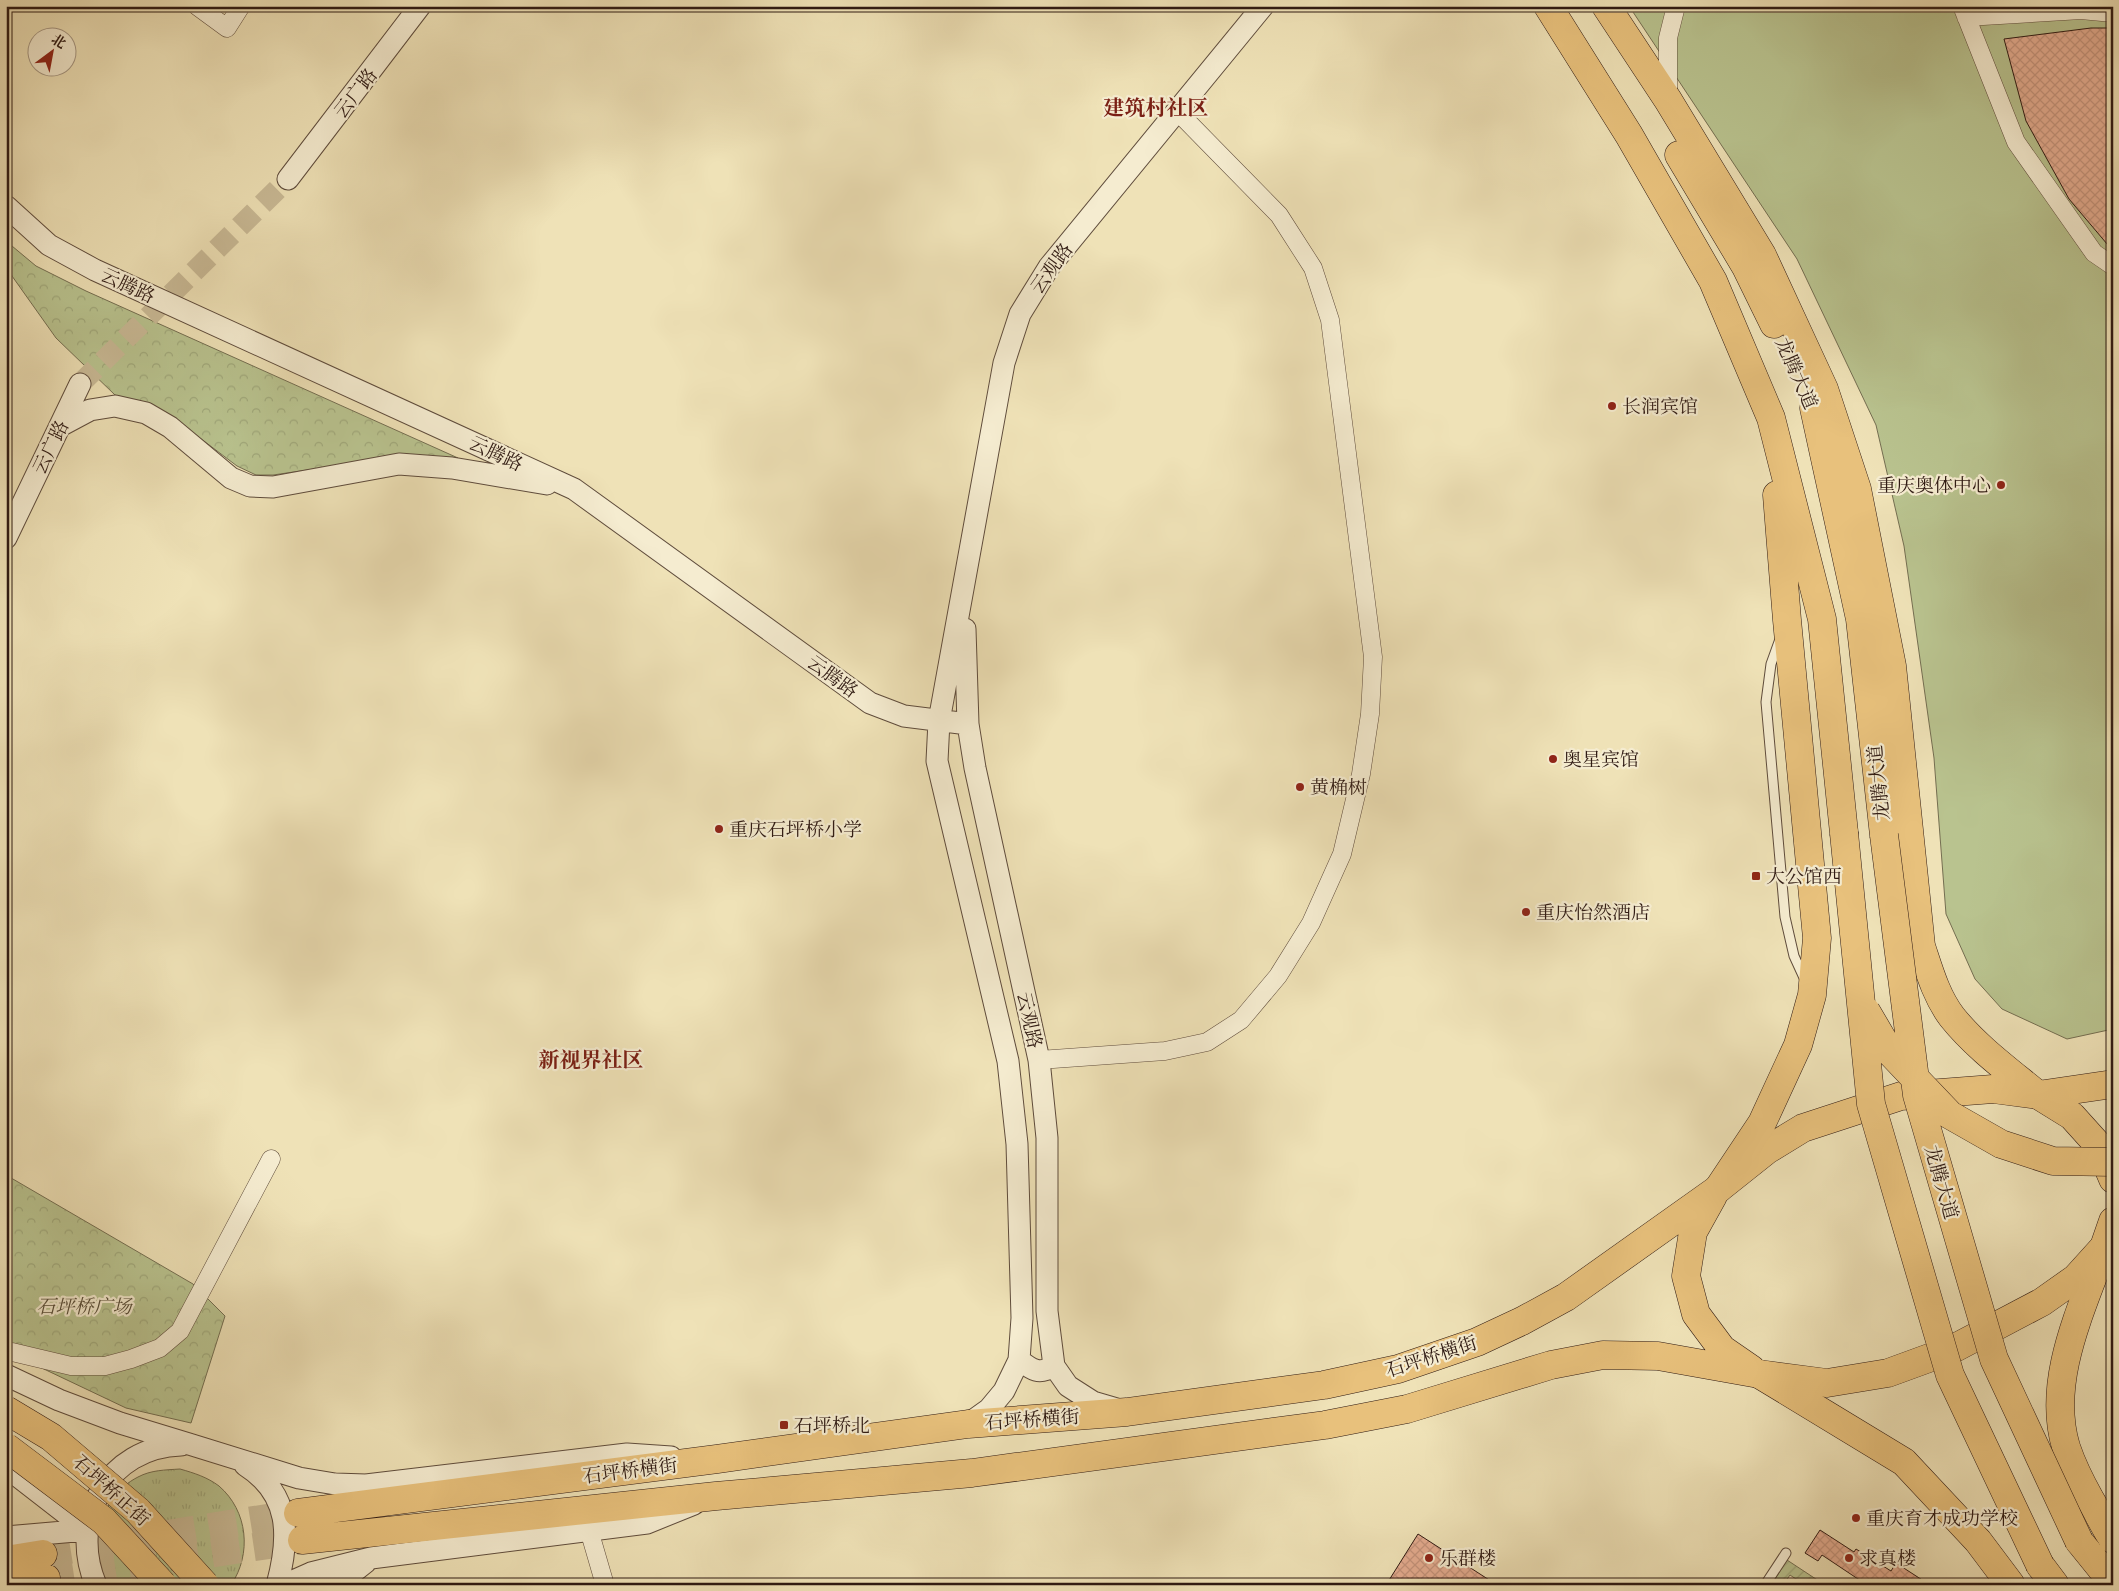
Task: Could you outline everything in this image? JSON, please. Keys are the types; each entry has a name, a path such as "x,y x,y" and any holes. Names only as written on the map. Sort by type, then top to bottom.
{"main road":[{"name":"龙腾大道","path":"1548,6 1629,135 1713,281 1771,418 1822,619 1871,1104 1950,1374 2048,1575"},
{"name":"龙腾大道","path":"1585,6 1746,267 1813,403 1860,620 1884,835 1917,1095 1994,1359 2079,1541 2113,1583"},
{"path":"1606,6 1668,100 1762,255 1824,389 1857,489 1892,666 1921,946 1933,983 1952,1016 1977,1044 2038,1095 2072,1116 2100,1146 2113,1179"},
{"path":"1771,418 1787,620 1817,938 1812,995 1798,1045 1762,1123 1718,1188 1693,1232 1686,1276 1696,1314 1722,1349 1759,1374 1904,1462 1978,1541 2011,1585"},
{"path":"1861,1003 1890,1052 1950,1115 2002,1144 2053,1161 2113,1162"},
{"path":"2038,1095 2113,1084"},
{"name":"石坪桥横街","path":"298,1513 718,1459 968,1424 1127,1412 1324,1385 1398,1369 1477,1342 1522,1321 1566,1297 1718,1188 1767,1150 1803,1128 1901,1096 1993,1089 2038,1095"},
{"path":"2113,1221 2108,1244 2070,1341 2063,1377 2060,1415 2066,1447 2078,1476 2113,1539"},
{"name":"石坪桥横街","path":"302,1540 716,1496 972,1473 1325,1425 1407,1409 1551,1365 1603,1356 1658,1356 1759,1374 1827,1383 1888,1373 1951,1350 2042,1302 2076,1278 2108,1244"},
{"name":"石坪桥正街","path":"6,1410 51,1437 138,1511 205,1585"},
{"name":"石坪桥正街","path":"6,1447 104,1521 162,1585"},
{"path":"6,1560 45,1566 6,1583"}],"street":[{"path":"197,6 227,28 241,6"},
{"name":"云广路","path":"288,179 412,20 420,6"},
{"name":"云观路","path":"968,1424 989,1408 1004,1391 1019,1360 1022,1318 1016,1144 1008,1061 937,761 939,721 1004,363 1020,314 1049,267 1264,6"},
{"path":"1676,6 1668,38 1668,100 1681,159"},
{"path":"2113,13 2081,10 1964,12 2016,142 2094,253 2113,266"},
{"path":"1039,1060 1165,1051 1207,1042 1241,1020 1278,976 1311,922 1342,854 1361,774 1370,714 1373,657 1330,320 1313,268 1279,216 1177,111"},
{"name":"云腾路","path":"6,206 49,245 95,270 574,489 870,704 904,716 968,724"},
{"name":"云广路","path":"6,538 80,384"},
{"path":"60,426 90,410 115,406 146,413 170,427 231,478 250,486 273,487 399,464 452,468 574,489"},
{"name":"云观路","path":"964,589 968,724 975,768 1039,1060 1047,1138 1047,1311 1054,1366 1068,1386 1093,1402 1127,1412"},
{"path":"6,1353 12,1352 72,1366 105,1366 131,1360 160,1348 180,1331 270,1159"},
{"path":"1019,1360 1036,1372 1046,1371 1054,1366"},
{"path":"6,1375 59,1400 120,1423 299,1478 335,1484 366,1485 627,1454 718,1459"},
{"path":"96,1585 88,1561 87,1530 98,1495 110,1477 126,1462 146,1450 166,1445 189,1444"},
{"path":"232,1456 251,1468 267,1483 279,1502 285,1524 285,1548 277,1585"},
{"path":"6,1467 87,1530"},
{"path":"284,1585 311,1573 371,1558 647,1523 716,1496"},
{"path":"6,1537 87,1530"},
{"path":"588,1530 605,1585"},
{"path":"337,1585 371,1558"}],"lane":[{"path":"1765,1585 1786,1553"}],"green space":[{"name":"重庆奥体中心","path":"1629,6 2113,6 2113,1029 2067,1039 2002,1009 1975,979 1946,914 1934,758 1904,546 1876,425 1797,259"},
{"path":"6,241 36,266 86,291 458,458 390,458 273,475 256,475 237,466 180,423 150,405 115,395 56,338 12,276 6,263"},
{"name":"石坪桥广场","path":"6,1175 193,1284 225,1316 191,1423 126,1408 6,1351"},
{"path":"180,1469 200,1476 219,1486 229,1496 236,1508 244,1533 244,1547 238,1573 231,1585 112,1585 105,1571 101,1555 101,1525 106,1511 124,1486 138,1477 158,1471"},
{"path":"1787,1560 1825,1585 1805,1585 1790,1575 1783,1585 1771,1585"}],"building":[{"path":"2091,28 2113,28 2113,251 2069,199 2026,121 2004,39"},
{"name":"求真楼","path":"1820,1530 1854,1552 1856,1549 1891,1571 1896,1563 1930,1585 1867,1585 1822,1555 1818,1561 1805,1553"},
{"name":"乐群楼","path":"1418,1534 1497,1585 1386,1585"}],"tunnel":[{"path":"80,384 288,179"},
{"path":"43,1554 298,1513"},
{"path":"46,1578 302,1540"}],"place":[{"name":"长润宾馆","path":"1612,406"},
{"name":"重庆奥体中心","path":"2001,485"},
{"name":"奥星宾馆","path":"1553,759"},
{"name":"黄桷树","path":"1300,787"},
{"name":"重庆石坪桥小学","path":"719,829"},
{"name":"大公馆西","path":"1756,876"},
{"name":"重庆怡然酒店","path":"1526,912"},
{"name":"石坪桥北","path":"784,1425"},
{"name":"重庆育才成功学校","path":"1856,1518"},
{"name":"乐群楼","path":"1429,1558"},
{"name":"求真楼","path":"1849,1558"}],"district":[{"name":"建筑村社区","path":"1156,108"},
{"name":"新视界社区","path":"591,1060"}]}
